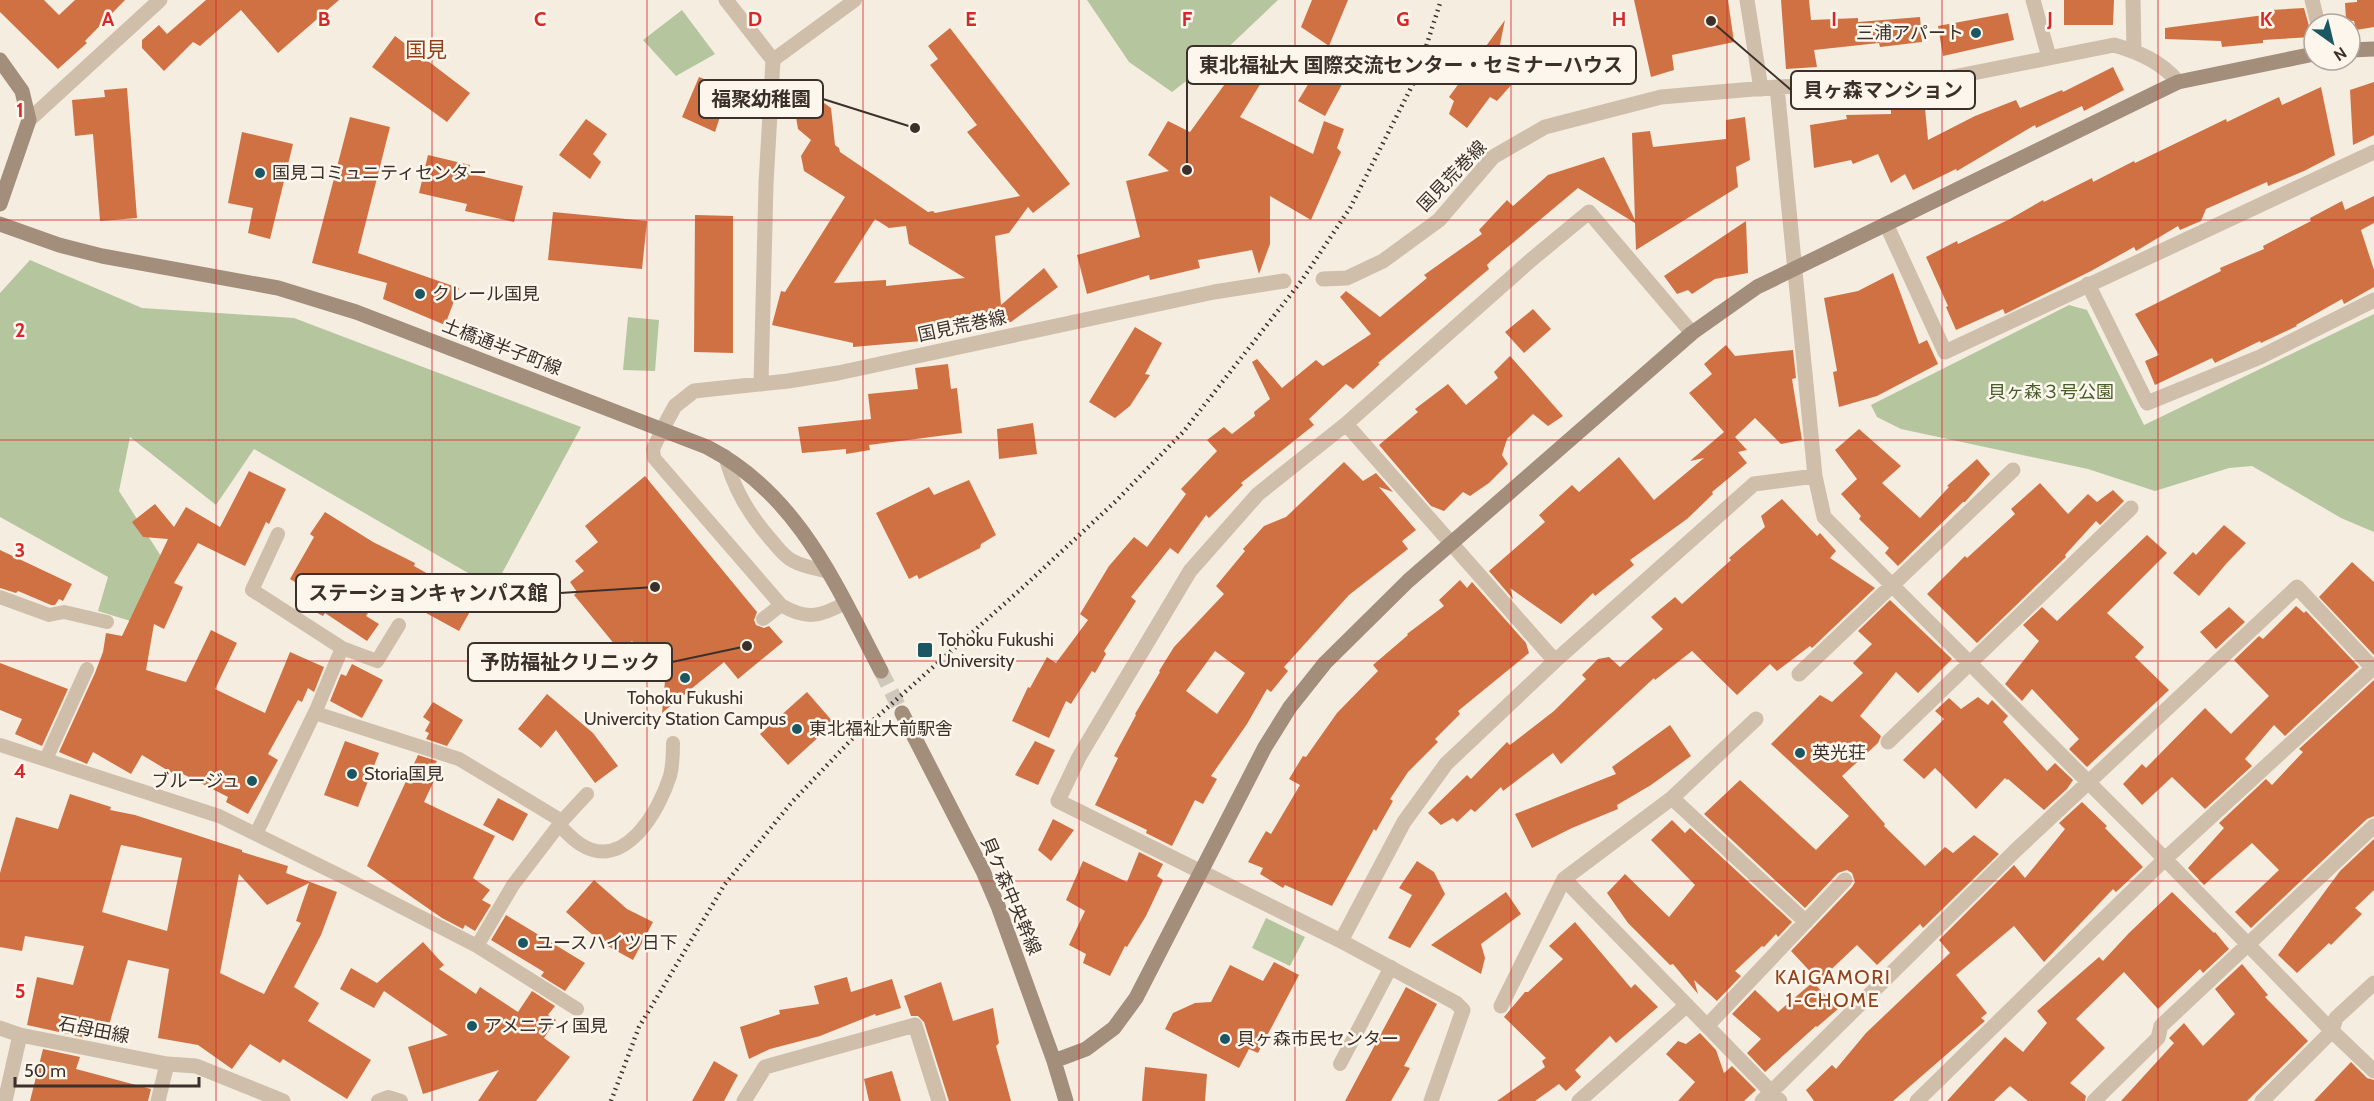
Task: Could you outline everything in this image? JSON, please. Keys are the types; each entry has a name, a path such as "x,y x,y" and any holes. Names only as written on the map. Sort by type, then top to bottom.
{"street":[{"path":"0,204 28,120 160,0"},
{"path":"726,0 773,60 766,184 761,384"},
{"path":"1747,0 1769,88 1794,269 1815,476 1824,517 2374,1071"},
{"path":"2033,0 2049,57"},
{"path":"2133,0 2134,51"},
{"name":"国見荒巻線","path":"1323,279 1347,278 1383,261 1439,220 1493,157 1545,127 1661,97 1769,88 1942,79 2114,45 2134,51 2167,69 2178,82"},
{"path":"1054,1061 1086,1050 1113,1028 1136,998 1265,747 1290,706 1325,663 1366,621 1451,543 1692,333 1757,287 1887,226 2178,82 2302,56"},
{"path":"0,60 22,92 28,120"},
{"path":"1887,226 1946,352 2374,152"},
{"path":"1431,1101 1463,1010 1456,1003 1341,941 1058,801 1078,757 1190,571 1258,494 1346,424 1531,260 1589,212 1692,333"},
{"name":"土橋通半子町線","path":"0,224 59,245 102,256 278,288 318,299 663,428 725,456 758,481 806,535 830,573 880,671"},
{"name":"国見荒巻線","path":"663,428 675,406 694,391 838,373 1202,295 1284,281"},
{"path":"2088,284 2147,403 2260,357 2374,300"},
{"path":"1346,424 1555,661"},
{"path":"1799,674 2013,470"},
{"path":"1341,941 1404,822 1446,764 1555,661 1754,484 1815,476"},
{"path":"1888,742 2131,508"},
{"path":"1564,879 1707,1026 1771,1098 1895,968 2088,782 2297,587 2374,668 2165,859 1917,1101"},
{"name":"貝ケ森中央幹線","path":"902,713 983,871 998,906 1054,1061 1066,1101"},
{"path":"1501,1006 1564,879 1672,798 1756,719"},
{"path":"1672,798 1806,922"},
{"path":"2094,1101 2158,1038 2161,1026 2374,826"},
{"path":"1707,1026 1845,880"},
{"path":"2262,1101 2332,1031 2336,1018 2374,983"},
{"path":"1579,1101 1687,1005"},
{"path":"744,1101 765,1067 915,1025 939,1101"},
{"name":"石母田線","path":"0,1028 20,1035 166,1065 196,1066 283,1101"},
{"path":"5,1101 20,1035"},
{"path":"158,1101 166,1065"}],"lane":[{"path":"773,60 855,0"},
{"path":"663,428 653,449 654,458 781,605 796,614 811,616 829,612 845,603"},
{"path":"725,456 731,479 739,496 757,524 785,556 794,562 830,573"},
{"path":"278,534 252,590 342,648 377,661 399,625"},
{"path":"0,597 49,615 64,612 106,622"},
{"path":"763,619 781,605"},
{"path":"256,834 315,713 342,648"},
{"path":"46,759 87,669"},
{"path":"315,713 459,759 560,823 580,845 598,851 615,851 623,847 638,835 650,818 669,778 673,743"},
{"path":"0,745 219,816 477,946 577,1009"},
{"path":"477,946 513,885 560,823 587,794"},
{"path":"1340,1064 1391,967"},
{"path":"378,1101 388,1097 401,1101"}],"green space":[{"path":"1087,0 1278,0 1219,56 1172,92 1129,62"},
{"path":"682,10 715,54 676,76 643,40"},
{"path":"30,260 142,308 294,318 581,427 494,588 254,449 216,505 130,437 119,491 168,567 137,623 98,611 108,577 0,517 0,293"},
{"name":"貝ヶ森３号公園","path":"2069,305 2087,310 2144,425 2374,314 2374,532 2341,518 2252,466 2229,468 2155,491 2088,469 1901,429 1877,417 1871,405"},
{"path":"628,317 659,320 655,371 623,370"},
{"path":"1266,918 1305,937 1290,966 1252,948"}],"building":[{"path":"0,0 44,0 59,15 75,0 125,0 85,41 87,43 58,69 0,12"},
{"path":"206,0 339,0 278,53 241,10 200,46 193,42 164,71 142,48 142,40 159,25 167,34"},
{"path":"1312,0 1348,0 1329,46 1301,27"},
{"path":"1634,0 1728,0 1734,42 1672,55 1674,70 1651,77"},
{"path":"1781,0 1809,0 1811,20 1858,18 1858,22 1920,17 1922,42 1880,47 1879,43 1814,50 1817,67 1786,69"},
{"path":"2064,0 2114,0 2113,25 2064,25"},
{"path":"2357,0 2374,0 2374,27 2362,29 2362,12 2346,12 2345,3 2357,2"},
{"path":"2304,8 2302,38 2263,40 2263,43 2222,47 2221,41 2165,39 2165,28 2272,14 2271,10"},
{"name":"三浦アパート","path":"2008,13 2014,40 1943,56 1938,26"},
{"path":"1505,20 1495,69 1513,83 1497,101 1490,97 1467,128 1449,114 1454,101 1449,97"},
{"path":"950,28 1070,184 1033,213 1028,207 1009,233 995,236 1001,305 1044,268 1058,287 1011,322 920,329 922,341 853,347 853,343 772,325 781,291 785,292 845,197 804,171 801,156 811,140 798,129 795,111 802,103 820,100 831,108 835,145 840,152 928,212 935,213 1020,196 967,132 977,125 930,65 938,59 928,46","holes":["875,219 889,228 906,226 909,244 965,278 886,286 886,280 834,283"]},
{"path":"395,36 470,93 447,122 372,67"},
{"path":"1324,58 1347,75 1325,116 1298,101"},
{"path":"1243,59 1269,70 1240,117 1313,154 1324,121 1344,129 1337,148 1341,152 1311,220 1270,196 1270,244 1259,274 1252,250 1198,260 1200,268 1150,280 1149,275 1087,294 1077,255 1140,237 1126,181 1169,171 1148,155 1168,121 1190,132"},
{"path":"2113,67 2124,90 2084,111 2082,106 2036,128 2035,125 1957,171 1956,169 1913,190 1905,174 1891,183 1878,154 1853,164 1851,160 1814,168 1810,125 1847,119 1846,115 1891,114 1891,109 1925,108 1928,140 1975,116 2016,100 2020,108 2062,90 2063,92"},
{"path":"699,77 729,89 715,132 682,117"},
{"path":"2374,82 2374,135 2353,145 2350,90"},
{"path":"2321,87 2335,155 2304,171 2268,186 2267,182 2206,209 2201,221 2180,230 2178,226 2136,251 2134,247 2005,314 2003,309 1956,330 1926,257 1957,241 1958,244 2010,219 2043,200 2044,202 2092,178 2093,182 2226,119 2227,122 2279,97 2282,105"},
{"path":"127,88 137,218 100,221 93,134 75,136 72,100 105,97 104,90"},
{"path":"350,117 390,127 358,253 459,288 445,325 383,299 387,283 312,263"},
{"path":"1745,117 1750,160 1736,167 1738,187 1636,250 1635,223 1578,188 1491,261 1487,265 1489,269 1378,363 1380,364 1353,389 1346,384 1309,419 1314,425 1241,483 1243,485 1209,518 1206,515 1178,554 1170,548 1131,597 1136,601 1104,651 1106,654 1095,673 1092,671 1071,704 1066,701 1049,738 1012,721 1028,687 1030,688 1047,657 1056,663 1088,620 1080,614 1109,566 1134,537 1147,547 1186,494 1181,489 1217,451 1207,440 1224,427 1232,434 1255,416 1254,412 1270,399 1252,362 1257,359 1282,388 1316,360 1323,366 1371,334 1340,297 1346,291 1380,317 1427,278 1424,275 1482,234 1479,230 1507,200 1513,206 1548,175 1604,157 1635,220 1632,133 1650,131 1653,147 1726,139 1726,120"},
{"path":"586,119 607,134 593,154 601,162 590,179 559,155"},
{"name":"国見コミュニティセンター","path":"242,132 293,144 270,239 248,233 253,208 228,203"},
{"path":"428,155 470,165 467,173 523,186 514,222 465,211 467,204 419,193"},
{"path":"2374,196 2374,223 2361,230 2374,270 2374,287 2344,304 2342,299 2297,326 2261,343 2260,341 2215,363 2212,358 2155,385 2145,361 2159,355 2135,314 2221,271 2220,268 2264,249 2263,246 2311,221 2310,218 2342,201 2345,210"},
{"path":"553,212 647,221 642,269 548,260"},
{"path":"695,215 733,216 733,353 694,352"},
{"path":"1746,221 1748,273 1715,279 1692,294 1688,290 1677,294 1664,276"},
{"path":"1893,273 1919,344 1927,340 1938,364 1877,396 1839,407 1833,372 1837,371 1824,298 1858,291"},
{"path":"1533,309 1551,329 1524,353 1505,332"},
{"path":"1135,327 1162,343 1145,374 1150,375 1130,406 1115,418 1089,402"},
{"path":"1726,345 1735,356 1793,350 1796,378 1792,379 1802,440 1781,444 1755,418 1735,437 1747,450 1738,452 1747,463 1712,492 1713,494 1687,519 1630,560 1634,565 1595,596 1593,593 1561,624 1510,588 1513,599 1489,571 1545,522 1539,515 1572,485 1579,492 1619,457 1654,500 1704,458 1690,461 1724,432 1689,393 1712,374 1704,364"},
{"path":"1510,356 1563,416 1548,426 1533,414 1507,439 1502,455 1508,464 1489,483 1470,496 1463,492 1444,511 1431,506 1379,445 1418,412 1415,409 1448,384 1466,405 1498,378 1494,372"},
{"path":"948,364 951,389 957,388 962,433 869,445 870,450 846,454 846,449 802,453 798,427 871,419 868,394 918,389 915,368"},
{"path":"1033,423 1037,454 999,459 997,429"},
{"path":"1859,429 1901,466 1882,483 1920,518 1949,487 1947,486 1977,459 1990,474 1965,502 1898,566 1885,553 1889,548 1859,519 1861,516 1841,494 1857,479 1835,450"},
{"path":"1344,462 1363,481 1376,473 1393,492 1379,487 1416,530 1402,541 1408,549 1349,595 1284,667 1288,671 1271,692 1267,689 1247,724 1211,776 1217,779 1203,804 1195,800 1172,846 1146,833 1147,830 1095,805 1118,758 1114,756 1135,714 1174,647 1224,594 1216,586 1245,551 1243,549 1264,526 1286,517","holes":["1215,651 1245,673 1217,714 1186,691"]},
{"path":"249,471 286,489 269,524 266,522 245,566 198,543 174,583 183,587 164,629 154,624 146,670 186,682 211,630 237,643 215,689 265,713 290,652 324,667 314,692 308,688 302,702 298,700 268,754 278,760 248,814 226,802 228,797 179,772 177,776 142,755 131,774 93,752 87,764 59,752 95,673 103,652 106,633 122,636 168,539 143,537 132,522 155,504 174,527 186,507 220,527"},
{"path":"645,476 757,612 754,620 756,625 764,628 769,626 783,642 738,679 724,662 662,713 665,681 632,641 620,651 574,595 577,592 570,582 584,571 575,561 598,542 585,526"},
{"path":"969,480 996,535 981,544 980,548 919,579 917,575 909,579 876,513 929,487 934,495"},
{"path":"2040,483 2068,514 2088,494 2097,502 2113,490 2124,501 2100,525 2096,521 2065,555 2066,557 1977,643 1927,594 1965,556 1967,558 2015,514 2011,509"},
{"path":"1782,499 1817,536 1820,533 1836,551 1830,558 1875,588 1812,648 1810,646 1777,671 1770,664 1737,695 1692,651 1655,680 1654,678 1561,764 1553,753 1503,791 1501,787 1475,812 1471,809 1457,822 1453,818 1441,825 1428,813 1467,775 1471,779 1507,742 1510,745 1554,711 1586,679 1582,675 1598,659 1609,657 1620,667 1663,629 1651,617 1675,597 1682,604 1731,560 1729,558 1765,527 1761,516"},
{"path":"325,512 476,601 459,631 426,613 431,604 388,582 366,616 379,624 367,641 325,613 323,616 295,601 303,587 290,579 314,537 310,534"},
{"path":"2224,525 2246,543 2199,596 2173,573 2193,552 2196,555"},
{"path":"2147,535 2167,553 2107,613 2144,647 2135,657 2169,690 2087,767 2069,749 2079,739 2032,689 2022,701 2005,684 2039,641 2023,625 2042,607 2057,621"},
{"path":"0,550 72,584 63,601 59,599 55,605 51,605 18,591 16,593 0,588"},
{"path":"2352,562 2374,582 2374,655 2319,597"},
{"path":"1460,580 1467,588 1472,582 1526,643 1529,653 1458,711 1460,714 1435,739 1438,742 1408,772 1390,799 1393,801 1376,831 1374,829 1332,906 1285,885 1283,888 1260,874 1263,868 1248,862 1266,831 1271,834 1300,785 1289,779 1303,756 1306,757 1337,713 1378,671 1373,665 1407,634 1444,606 1439,600"},
{"path":"1890,600 1952,659 1918,693 1896,672 1860,716 1881,736 1878,743 1842,776 1885,824 1884,826 1925,866 1945,847 1953,853 1974,835 1999,854 1923,928 1920,924 1877,965 1857,945 1819,981 1791,951 1852,887 1855,882 1852,873 1847,870 1838,873 1805,908 1704,814 1740,780 1816,850 1849,816 1771,744 1820,695 1832,702 1863,673 1853,663 1872,644 1858,631"},
{"path":"2296,606 2304,613 2306,611 2359,667 2285,736 2274,725 2245,759 2252,766 2205,809 2172,777 2142,805 2123,784 2142,764 2146,768 2205,708 2231,734 2269,696 2234,660 2259,636 2263,639"},
{"path":"2229,607 2245,622 2216,649 2200,632"},
{"path":"0,663 68,689 42,746 15,734 22,719 0,710"},
{"path":"352,664 383,680 362,718 330,701 341,674 346,676"},
{"path":"2374,680 2374,816 2367,819 2251,928 2235,912 2279,870 2252,843 2204,885 2188,868 2224,828 2219,823 2266,779 2272,785 2303,752 2299,749"},
{"name":"東北福祉大前駅舎","path":"807,692 834,723 788,765 760,734"},
{"path":"547,694 593,733 618,766 595,783 556,730 541,748 518,729"},
{"path":"1978,697 1988,705 1992,700 2008,716 2003,722 2047,771 2055,763 2073,780 2067,789 2044,810 2005,778 1976,809 1935,768 1924,779 1903,760 1944,719 1935,711 1949,698 1961,709"},
{"path":"433,702 463,720 447,746 426,739 429,733 425,731 430,722 423,717"},
{"path":"1670,725 1691,756 1651,785 1617,805 1618,809 1532,848 1515,814 1616,774 1612,767"},
{"name":"Storia国見","path":"345,741 379,753 358,807 324,795"},
{"path":"1035,741 1055,750 1038,785 1015,775"},
{"path":"418,755 437,761 432,769 438,772 424,802 495,836 473,878 490,890 482,900 491,905 475,931 465,925 463,929 442,918 367,866"},
{"path":"70,794 111,807 110,810 135,815 288,866 286,873 337,892 321,935 294,987 319,1003 308,1021 371,1060 347,1099 283,1059 280,1063 250,1044 232,1069 198,1045 158,1038 169,969 128,960 109,1025 91,1020 86,1038 27,1025 37,977 73,985 84,946 25,936 22,951 0,947 0,873 16,817 58,829","holes":["121,845 182,858 167,931 102,912","239,874 267,905 309,883 296,921 301,923 264,994 220,973"]},
{"path":"498,798 528,814 513,841 483,825"},
{"path":"2082,802 2107,826 2105,828 2143,867 2116,892 2113,889 2044,962 2014,926 1956,975 1987,1013 1981,1018 1985,1021 1893,1101 1814,1101 1806,1090 1832,1065 1836,1069 1866,1033 1950,953 1939,940 2014,865 2025,878 2065,829 2059,823"},
{"path":"1053,819 1074,830 1051,861 1038,850"},
{"path":"1672,820 1685,833 1690,828 1792,922 1778,937 1776,934 1735,971 1741,976 1717,1001 1694,980 1698,994 1673,964 1670,965 1628,923 1607,893 1625,874 1669,917 1695,885 1651,840"},
{"path":"2374,839 2374,890 2355,908 2362,914 2331,945 2329,943 2297,973 2278,955 2340,871"},
{"path":"1139,852 1163,864 1157,876 1163,880 1146,916 1127,947 1125,946 1110,976 1083,963 1086,954 1069,945 1085,911 1066,900 1083,861 1127,882"},
{"path":"1417,861 1434,872 1445,894 1410,948 1388,938 1412,895 1399,888"},
{"path":"594,880 627,909 653,922 633,960 602,943 566,912"},
{"path":"1506,892 1521,914 1481,944 1485,958 1481,974 1431,945"},
{"path":"2172,892 2215,932 2229,949 2203,973 2200,969 2158,1009 2124,972 2076,1019 2105,1048 2070,1083 2086,1096 2085,1101 2028,1101 2010,1086 1994,1101 1947,1101 2005,1037 2023,1052 2047,1023 2037,1011 2099,957 2103,961"},
{"name":"ユースハイツ日下","path":"506,915 585,963 565,991 541,976 544,972 491,940"},
{"path":"1575,922 1631,988 1635,984 1658,1007 1616,1043 1610,1036 1575,1070 1581,1077 1566,1091 1559,1084 1535,1101 1497,1101 1545,1067 1542,1061 1546,1058 1504,1017 1525,992 1528,992 1563,959 1549,946"},
{"path":"423,942 444,965 439,969 476,994 480,987 518,1012 532,991 555,1006 548,1015 556,1020 544,1038 570,1057 536,1101 478,1101 499,1070 423,1094 408,1047 448,1035 384,991 374,1008 340,989 351,968 377,983"},
{"name":"貝ヶ森市民センター","path":"1274,962 1299,975 1258,1053 1249,1049 1239,1068 1165,1029 1173,1013 1195,1003 1211,1002 1230,965 1263,981"},
{"path":"2242,964 2268,995 2265,997 2308,1041 2247,1101 2121,1101 2174,1043 2169,1038 2184,1023 2203,1046 2235,1014 2215,989"},
{"path":"847,977 851,992 892,979 901,1008 876,1016 875,1014 820,1036 770,1049 749,1059 740,1027 780,1014 779,1010 819,1004 814,986"},
{"path":"941,982 953,1021 993,1008 999,1043 996,1046 1011,1101 949,1101 924,1022 918,1016 911,1016 904,996"},
{"path":"1813,982 1838,1009 1765,1072 1747,1053 1761,1039 1732,1014 1755,990 1778,1012"},
{"path":"1406,987 1437,1004 1404,1066 1410,1068 1391,1101 1345,1101"},
{"path":"1700,1033 1716,1050 1724,1073 1732,1066 1756,1090 1744,1101 1678,1101 1695,1082 1666,1054 1678,1041 1686,1044"},
{"path":"43,1049 80,1057 76,1069 151,1089 148,1101 30,1101"},
{"path":"714,1061 738,1075 724,1101 692,1101"},
{"path":"2351,1062 2367,1078 2374,1080 2374,1101 2314,1101"},
{"path":"1145,1067 1207,1074 1205,1101 1142,1101"},
{"path":"892,1071 901,1101 869,1101 864,1079"}],"tunnel":[{"path":"881,671 902,713"}],"railway":[{"path":"611,1101 639,1027 725,884 792,802 852,739 1020,590 1116,501 1184,431 1302,280 1350,208 1416,78 1441,0"}],"place":[{"name":"貝ヶ森マンション","path":"1711,21"},
{"name":"三浦アパート","path":"1976,33"},
{"name":"福聚幼稚園","path":"915,128"},
{"name":"東北福祉大 国際交流センター・セミナーハウス","path":"1187,170"},
{"name":"国見コミュニティセンター","path":"260,173"},
{"name":"クレール国見","path":"420,294"},
{"name":"ステーションキャンパス館","path":"655,587"},
{"name":"予防福祉クリニック","path":"747,646"},
{"name":"Tohoku Fukushi University","path":"925,650"},
{"name":"Tohoku Fukushi Univercity Station Campus","path":"685,678"},
{"name":"東北福祉大前駅舎","path":"797,729"},
{"name":"英光荘","path":"1800,753"},
{"name":"Storia国見","path":"352,774"},
{"name":"ブルージュ","path":"252,781"},
{"name":"ユースハイツ日下","path":"523,943"},
{"name":"アメニティ国見","path":"472,1026"},
{"name":"貝ヶ森市民センター","path":"1225,1039"}],"district":[{"name":"国見","path":"426,50"},
{"name":"KAIGAMORI 1-CHOME","path":"1833,988"}]}
